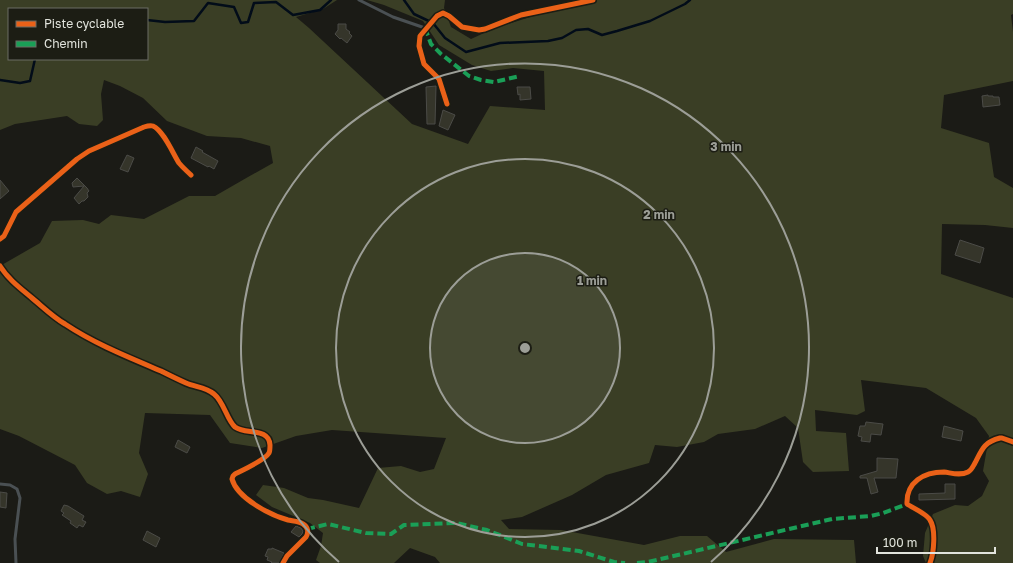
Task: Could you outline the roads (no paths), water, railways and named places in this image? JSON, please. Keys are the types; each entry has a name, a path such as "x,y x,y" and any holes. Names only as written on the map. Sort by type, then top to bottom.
{"street":[{"path":"446,104 439,79 424,64 419,46 420,36 436,16 443,13 462,27 479,30 521,15 593,0"},
{"path":"0,239 4,236 16,212 77,159 89,151 144,127 152,126 157,129 163,136 179,163 191,175"},
{"path":"0,267 15,284 49,313 66,325 120,354 186,383 206,389 214,394 218,399 235,427 264,434 268,437 270,446 268,455 235,474 232,479 239,492 254,504 277,516 303,524 308,529 308,534 306,537 287,556 283,563"},
{"path":"930,563 934,537 930,520 926,515 907,504 907,494 913,483 923,476 932,474 942,472 961,474 968,472 973,468 983,447 987,444 1000,438 1013,442"}],"lane":[{"path":"359,0 392,17 427,27"},
{"path":"0,484 10,485 16,489 20,498 15,539 16,563"}],"waterway":[{"path":"148,20 165,22 194,21 208,3 234,7 241,23 248,22 254,3 276,2 293,15 320,10 331,0"},
{"path":"404,0 414,14 433,23 445,38 466,52 500,43 548,41 562,38 576,30 588,29 602,35 650,21 685,4 690,0"},
{"path":"0,80 20,83 30,81 35,60"}]}
